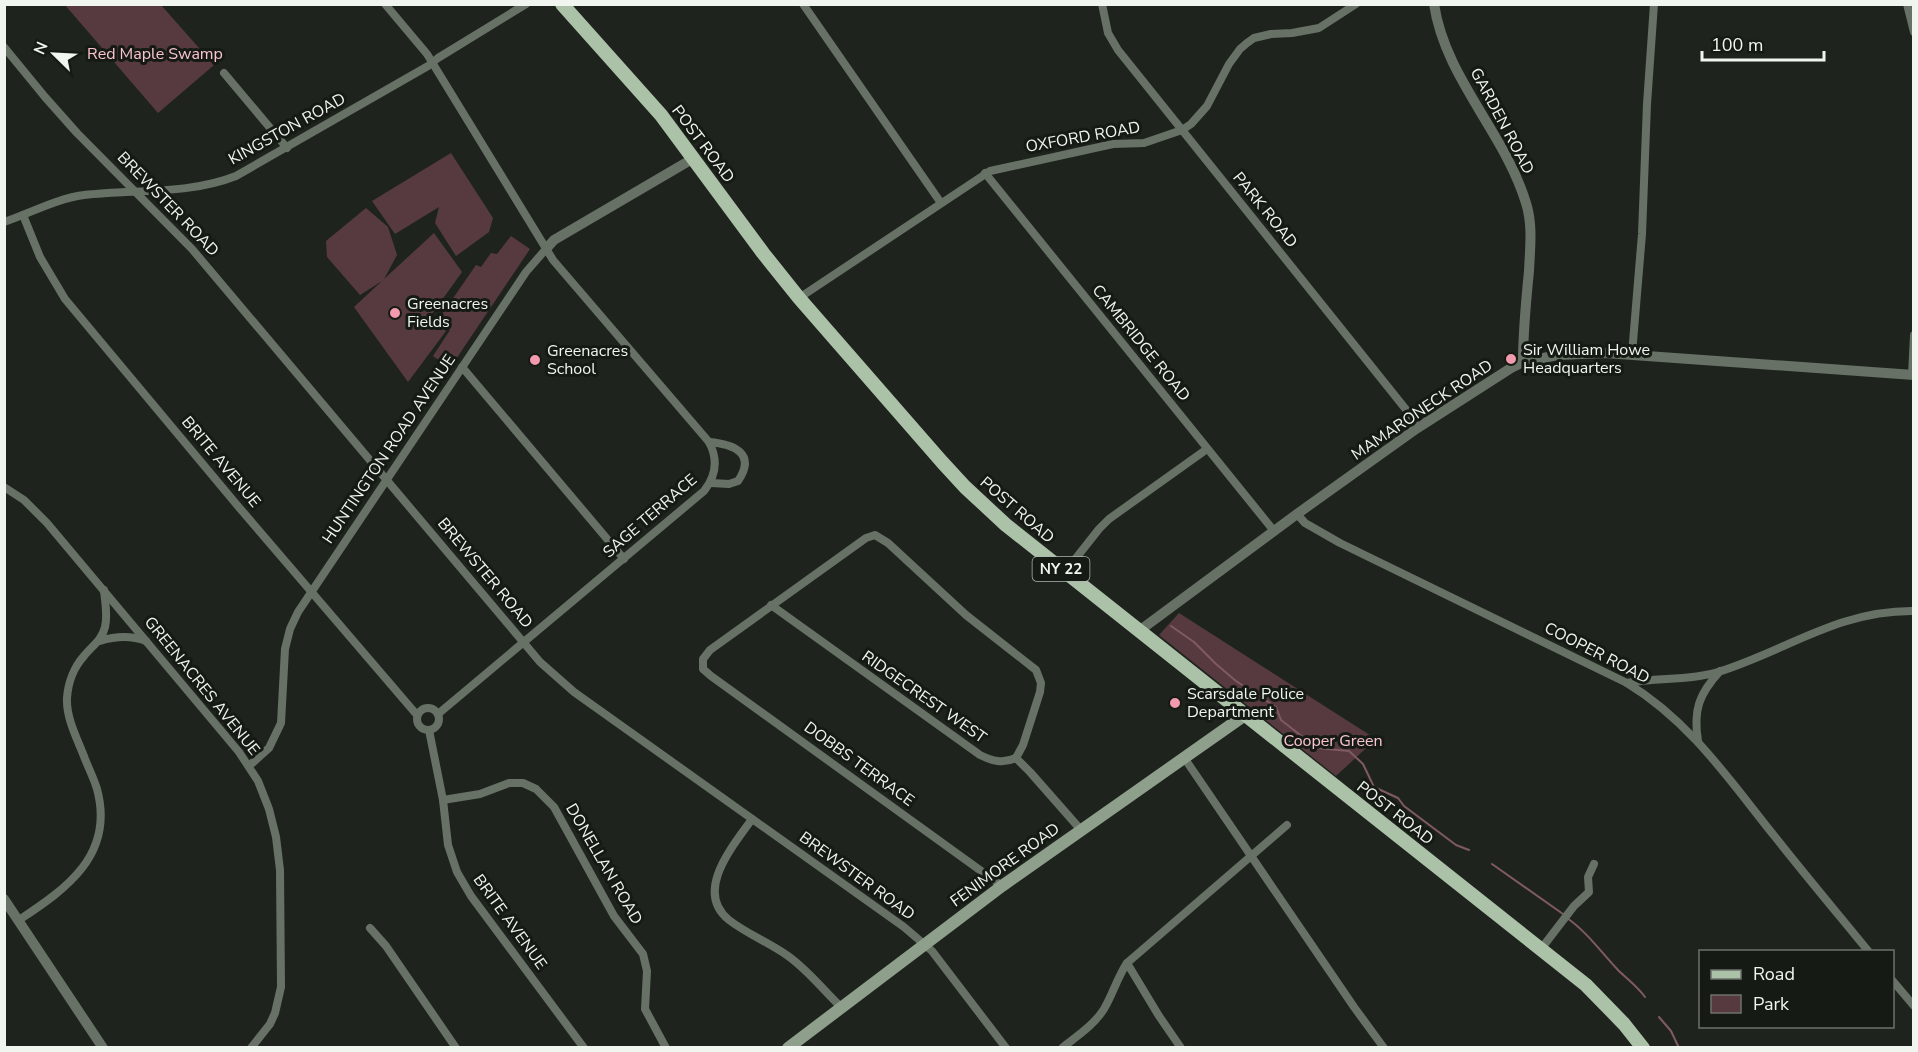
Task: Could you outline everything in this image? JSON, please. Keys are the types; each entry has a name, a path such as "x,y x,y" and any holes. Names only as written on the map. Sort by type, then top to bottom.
{"main road":[{"name":"POST ROAD","path":"562,4 661,115 799,298 965,487 1006,525 1586,985 1606,1004 1643,1047"},
{"name":"FENIMORE ROAD","path":"788,1047 1002,886 1245,715"}],"street":[{"name":"SAGE TERRACE","path":"385,4 432,62 546,249 709,442 714,450 715,458 711,483 704,491 438,714"},
{"name":"KINGSTON ROAD","path":"4,222 69,198 216,183 236,176 432,62 526,4"},
{"path":"803,4 941,202"},
{"name":"PARK ROAD","path":"1102,4 1112,41 1420,427"},
{"name":"OXFORD ROAD","path":"799,298 985,173 1113,144 1144,143 1182,130 1191,124 1207,106 1229,64 1247,43 1262,36 1311,31 1356,4"},
{"name":"GARDEN ROAD","path":"1434,4 1440,32 1447,49 1514,171 1527,205 1531,232 1523,362"},
{"path":"1632,354 1642,234 1654,4"},
{"path":"1907,4 1914,32"},
{"name":"BREWSTER ROAD","path":"4,47 77,133 192,249 540,662 574,692 904,927 932,951 1006,1047"},
{"path":"4,60 16,59"},
{"path":"224,73 287,148"},
{"name":"HUNTINGTON ROAD AVENUE","path":"249,766 269,748 279,730 283,712 287,641 294,620 311,591 526,272 554,240 694,158"},
{"name":"CAMBRIDGE ROAD","path":"985,173 1274,531"},
{"name":"BRITE AVENUE","path":"23,215 40,257 65,299 417,715 420,728 429,730 443,800 448,845 463,884 584,1047"},
{"path":"1913,375 1914,335"},
{"name":"MAMARONECK ROAD","path":"1139,631 1297,514 1420,427 1523,362 1572,353 1632,354 1913,375"},
{"path":"462,367 624,559"},
{"path":"709,442 724,443 738,449 744,467 738,480 729,484 711,483"},
{"path":"1065,572 1109,519 1207,449"},
{"name":"GREENACRES AVENUE","path":"6,488 34,508 239,752 258,781 276,837 280,870 282,960 281,987 275,1013 262,1035 251,1047"},
{"name":"COOPER ROAD","path":"1297,514 1305,523 1340,543 1627,683 1658,704 1723,768 1868,950"},
{"path":"771,605 872,535 888,543 966,615 1036,670 1041,683 1040,692 1023,745 1016,758 1081,830"},
{"path":"19,920 74,879 85,865 95,845 99,822 99,798 71,725 67,700 68,685 80,661 100,640 105,629 107,616 104,590"},
{"name":"DOBBS TERRACE","path":"771,605 705,654 703,669 1002,886"},
{"name":"RIDGECREST WEST","path":"771,605 989,760 1002,762 1016,758"},
{"path":"1627,683 1691,678 1721,671 1841,622 1882,612 1914,611"},
{"path":"100,640 128,637 148,642"},
{"path":"1698,741 1697,705 1709,683 1721,671"},
{"path":"417,715 429,708 438,714 437,725 429,730"},
{"path":"1185,759 1354,1007 1384,1047"},
{"name":"DONELLAN ROAD","path":"443,800 472,796 509,783 531,785 547,798 578,848 614,916 646,959 645,1010 666,1047"},
{"path":"752,819 726,856 717,874 715,888 717,904 723,915 734,923 790,957 842,1008"},
{"path":"1062,1047 1100,1015 1127,963 1287,825"},
{"path":"1541,949 1589,892 1588,877 1594,864"},
{"path":"4,899 103,1047"},
{"path":"370,928 386,946 456,1047"},
{"path":"1127,963 1181,1047"},
{"path":"1894,981 1914,1006"}],"green space":[{"name":"Red Maple Swamp","path":"65,5 161,5 214,65 158,113"},
{"path":"451,153 493,218 489,232 456,256 435,223 439,207 395,234 372,201"},
{"name":"Greenacres Fields","path":"366,208 388,227 397,255 384,279 434,233 462,272 429,318 446,331 408,382 354,307 382,281 360,295 327,257 326,241"},
{"path":"511,236 530,249 450,368 433,356 450,330 438,320 476,265 481,267 491,253 497,254"},
{"name":"Cooper Green","path":"1179,613 1376,739 1336,776 1159,635"}],"waterway":[{"path":"1171,626 1194,642 1236,681 1276,707 1281,720 1317,748 1349,751 1363,764 1374,787 1398,798 1404,806 1456,845 1469,850"},
{"path":"1492,864 1563,914"},
{"path":"1567,918 1645,997"},
{"path":"1659,1017 1671,1031 1679,1048"}],"place":[{"name":"Greenacres Fields","path":"395,313"},
{"name":"Sir William Howe Headquarters","path":"1511,359"},
{"name":"Greenacres School","path":"535,360"},
{"name":"Scarsdale Police Department","path":"1175,703"}]}
